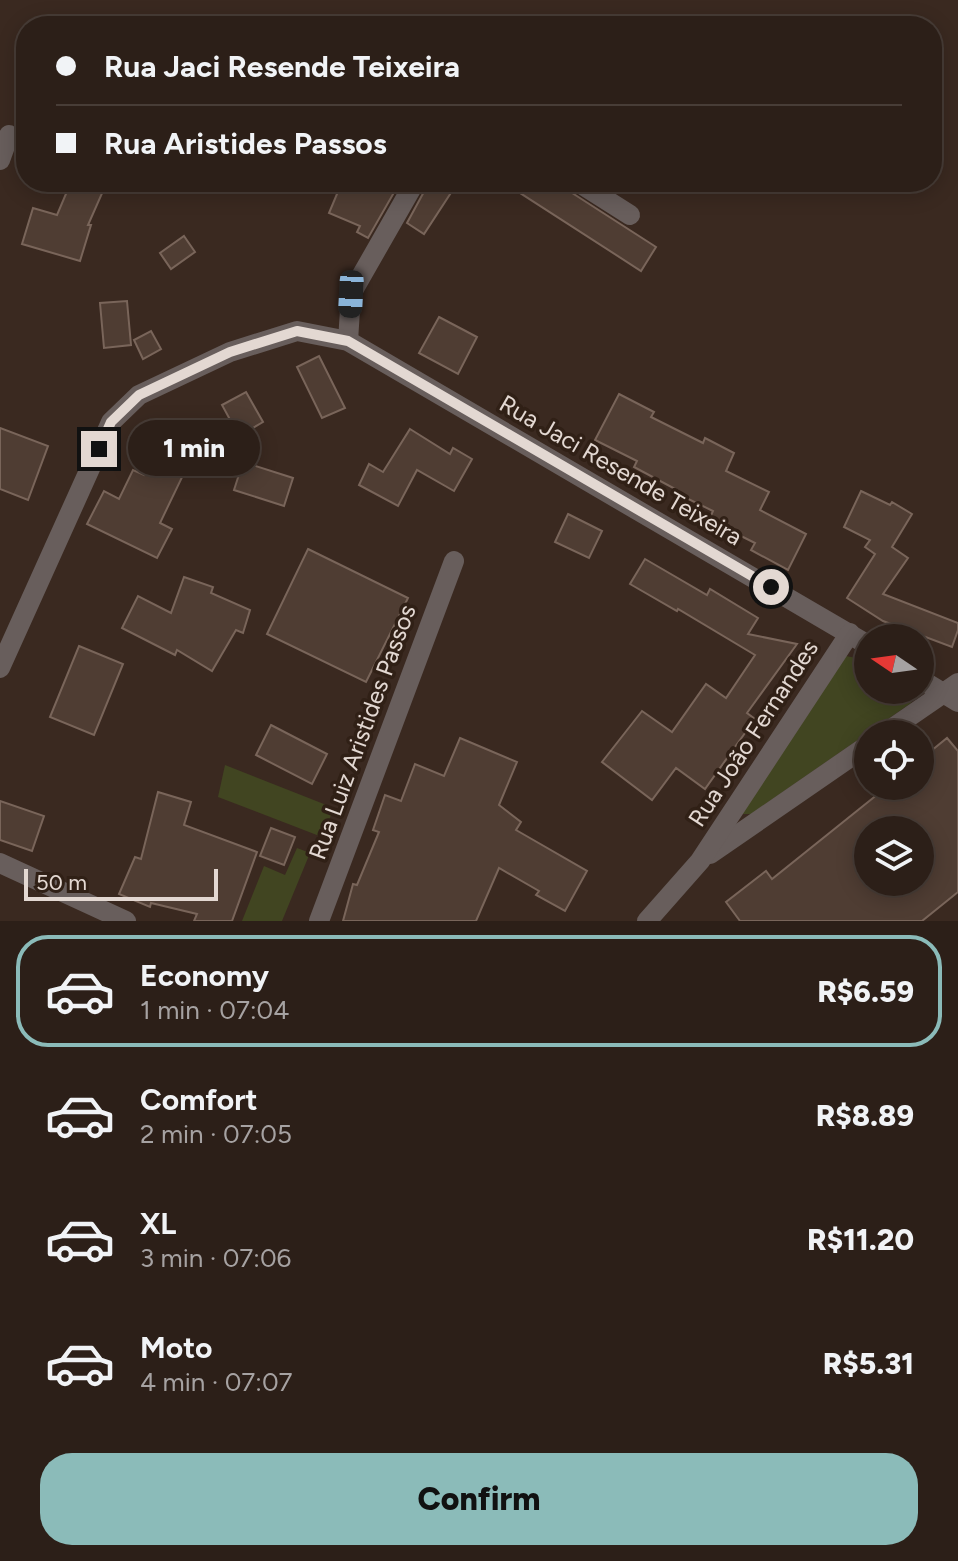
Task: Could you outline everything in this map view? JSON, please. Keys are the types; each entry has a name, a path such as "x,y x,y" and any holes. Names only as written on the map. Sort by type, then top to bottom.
{"street":[{"path":"0,160 9,135"},
{"path":"348,341 351,294 409,192"},
{"path":"594,192 630,215"},
{"name":"Rua Jaci Resende Teixeira","path":"0,668 111,422 139,395 230,352 297,331 348,341 854,636"},
{"name":"Rua Luiz Aristides Passos","path":"319,921 454,561"},
{"name":"Rua João Fernandes","path":"647,921 700,861 850,633"},
{"path":"934,685 953,693"},
{"path":"908,720 953,693"},
{"name":"Rua João Fernandes","path":"700,861 854,755"},
{"path":"0,863 126,921"}],"green space":[{"path":"846,656 854,658 854,704 910,704 886,720 854,720 854,743 751,814 742,814"},
{"path":"225,765 334,808 322,837 218,797"},
{"path":"297,848 310,853 282,921 242,921 264,866 285,875"}],"building":[{"path":"67,192 103,192 88,225 91,225 80,261 22,244 33,208 57,215"},
{"path":"338,192 394,192 368,238 357,232 360,226 329,213"},
{"path":"424,192 451,192 424,234 407,223"},
{"path":"519,192 571,192 656,247 641,271"},
{"path":"184,236 195,252 171,269 160,253"},
{"path":"127,301 131,345 104,348 100,303"},
{"path":"439,317 477,337 458,374 419,353"},
{"path":"151,331 161,349 143,359 134,340"},
{"path":"319,356 345,408 322,418 297,367"},
{"path":"246,392 263,422 239,436 222,405"},
{"path":"619,394 654,412 651,417 703,443 705,438 734,453 726,471 769,492 760,510 806,534 788,570 751,550 755,543 709,520 713,511 634,467 637,461 595,440"},
{"path":"0,428 48,446 28,500 0,489"},
{"path":"410,429 450,454 453,448 472,459 454,491 417,470 398,506 359,485 369,464 383,472"},
{"path":"161,430 202,445 191,476 184,473 160,523 172,529 157,558 87,524 104,491 119,499 133,470 144,475"},
{"path":"243,462 293,478 284,506 234,490"},
{"path":"861,491 890,505 892,502 912,514 892,547 908,558 883,594 958,623 952,647 934,640 934,624 891,624 847,598 875,554 865,547 870,540 844,527"},
{"path":"568,514 602,531 589,558 555,542"},
{"path":"308,549 408,598 366,682 267,634"},
{"path":"645,559 707,595 710,589 758,618 748,634 797,644 747,713 755,719 705,789 676,768 652,800 602,762 642,711 672,732 706,684 726,698 755,655 630,584"},
{"path":"184,577 213,587 211,593 250,610 243,633 236,630 212,671 177,650 175,655 122,628 138,596 171,613"},
{"path":"79,646 123,664 94,735 50,717"},
{"path":"271,725 327,754 312,784 256,755"},
{"path":"460,738 517,762 499,805 521,822 516,830 587,871 565,911 536,895 539,891 499,868 476,921 343,921 353,884 357,885 379,832 373,830 385,795 401,801 415,764 444,776"},
{"path":"947,738 958,751 958,892 922,921 740,921 726,902 766,871 772,879 871,800 934,800 934,749"},
{"path":"158,792 191,802 184,825 257,852 232,921 194,921 197,914 151,903 150,907 119,894 135,857 141,859"},
{"path":"0,801 44,816 32,851 0,840"},
{"path":"271,828 295,837 284,865 260,856"}],"route":[{"path":"99,449 111,422 139,395 230,352 297,331 348,341 771,587"}]}
